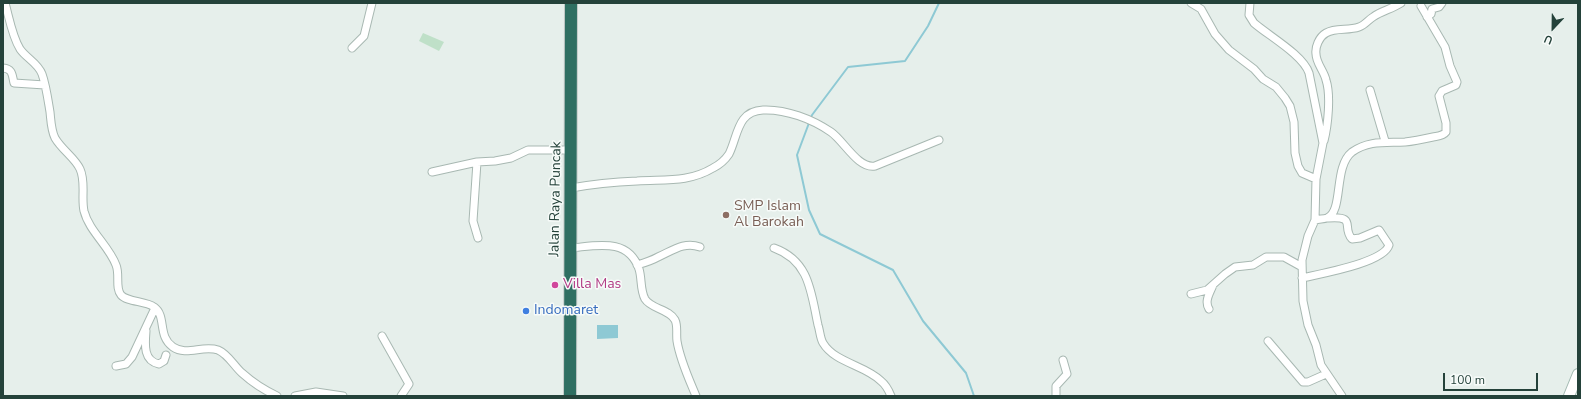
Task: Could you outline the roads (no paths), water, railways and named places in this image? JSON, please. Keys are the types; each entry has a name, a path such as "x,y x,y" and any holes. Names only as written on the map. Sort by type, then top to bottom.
{"highway":[{"name":"Jalan Raya Puncak","path":"570,396 571,3"}],"main road":[{"path":"1573,393 1578,374"}],"street":[{"path":"5,3 18,47 39,68 45,85 53,133 57,141 80,169 85,215 90,225 106,246 116,265 120,293 125,298 142,302 155,308 160,314 164,334 174,347 183,350 209,349 220,351 253,382 277,396"},
{"path":"352,48 364,36 372,3"},
{"path":"1190,3 1202,6 1210,26 1221,42 1263,78 1276,87 1287,101 1291,109 1294,122 1295,152 1299,168 1302,173 1316,179"},
{"path":"1250,3 1250,15 1254,23 1301,58 1308,67 1323,143"},
{"path":"1342,396 1319,362 1316,345 1306,316 1303,301 1302,267 1306,242 1315,220 1316,179 1326,128 1328,97 1327,81 1315,54 1321,38 1328,32 1339,29 1359,27 1366,24 1374,16 1401,3"},
{"path":"1427,17 1431,14 1432,9 1439,7 1442,3"},
{"path":"1328,218 1335,208 1342,164 1346,157 1361,146 1385,141 1404,142 1418,140 1442,135 1446,132 1446,123 1439,96 1442,91 1456,85 1457,82 1448,62 1444,47 1421,6"},
{"path":"3,68 8,68 11,71 14,83 45,85"},
{"path":"1370,90 1385,141"},
{"path":"570,188 609,182 674,180 703,174 718,165 728,155 740,124 746,115 757,110 778,111 800,116 812,122 836,135 858,160 868,166 875,166 939,140"},
{"path":"432,172 477,162 511,158 528,150 571,150"},
{"path":"477,162 473,221 478,238"},
{"path":"1302,278 1356,265 1382,255 1389,245 1379,230 1360,238 1352,239 1349,235 1348,223 1346,220 1338,217 1315,220"},
{"path":"637,264 648,262 683,246 691,245 700,247"},
{"path":"570,248 615,246 626,251 637,264 645,300 675,320 678,343 696,396"},
{"path":"774,248 792,259 800,267 809,282 821,336 825,346 840,358 866,370 879,379 884,384 891,396"},
{"path":"1191,294 1205,291 1230,270 1241,265 1253,264 1266,257 1284,257 1302,267"},
{"path":"1209,309 1207,300 1214,284"},
{"path":"116,366 122,366 129,360 155,308"},
{"path":"147,325 145,345 148,358 152,362 159,364 164,361 166,355"},
{"path":"382,336 409,384 401,396"},
{"path":"1268,341 1303,382 1308,382 1326,374"},
{"path":"1056,396 1056,386 1067,374 1063,360"},
{"path":"295,396 316,392 343,396"}],"water":[{"path":"597,325 618,325 618,338 597,339"}],"waterway":[{"path":"939,3 928,26 905,61 848,67 812,115 797,155 809,210 820,234 893,270 923,321 966,373 974,396"}],"place":[{"name":"SMP Islam Al Barokah","path":"726,215"},
{"name":"Villa Mas","path":"555,285"},
{"name":"Indomaret","path":"526,311"}]}
